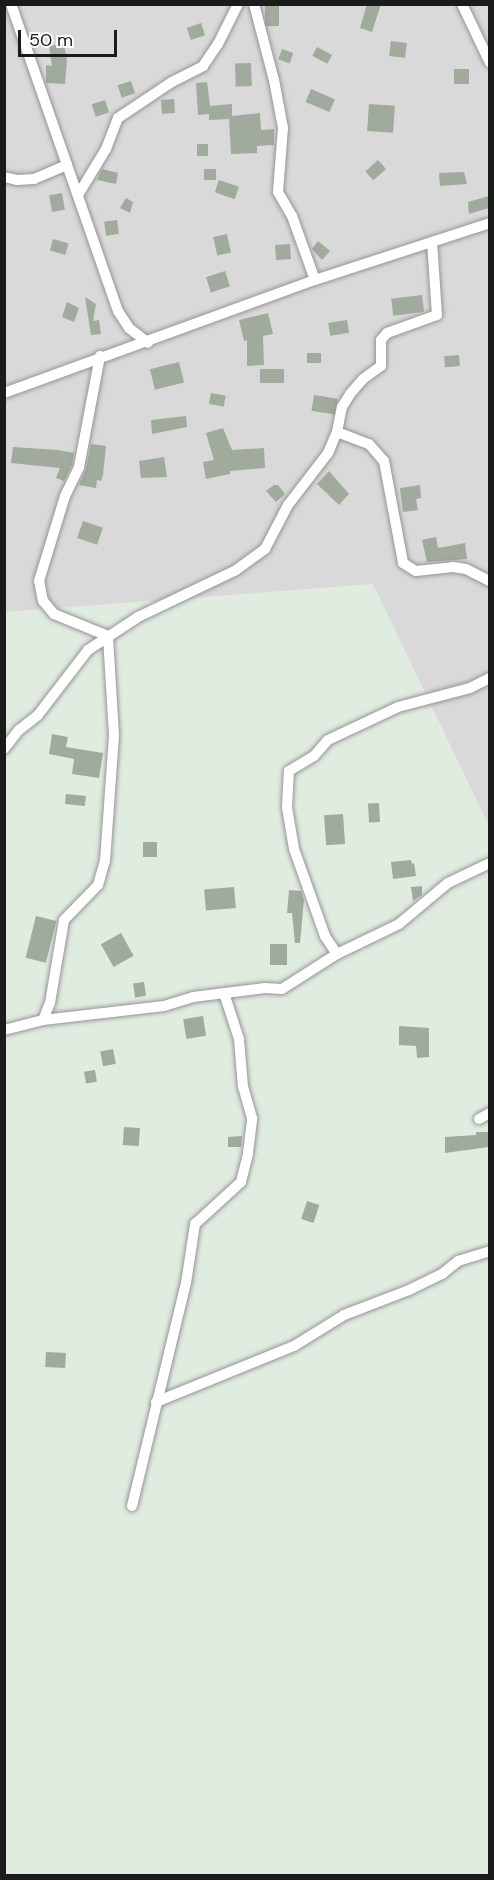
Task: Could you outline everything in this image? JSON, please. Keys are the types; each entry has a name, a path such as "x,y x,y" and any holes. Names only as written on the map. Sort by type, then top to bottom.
{"street":[{"path":"11,4 118,311 129,328 148,342"},
{"path":"78,195 106,149 118,118 172,82 203,66 218,44 238,4"},
{"path":"254,4 264,38 283,128 278,192 292,216 315,280"},
{"path":"462,4 489,63"},
{"path":"4,177 16,180 34,179 67,165"},
{"path":"4,393 100,356 148,342 315,280 489,223"},
{"path":"4,749 19,730 38,715 88,650 138,617 236,570 266,549 288,505 304,481 328,453 338,432 342,407 350,394 363,379 381,366 381,340 387,333 437,315 432,242"},
{"path":"100,356 79,467 55,524 39,581 43,601 54,614 108,636"},
{"path":"338,432 369,444 384,461 403,563 416,571 453,567 466,569 489,581"},
{"path":"43,1020 50,1003 64,920 98,885 105,861 114,735 108,636"},
{"path":"337,954 325,936 294,849 287,807 289,771 314,756 328,740 398,707 470,688 489,678"},
{"path":"4,1030 43,1020 164,1006 224,993 282,989 337,954 399,924 448,883 489,863"},
{"path":"132,1506 186,1283 195,1224 241,1182 248,1154 252,1118 243,1087 239,1039 224,993"},
{"path":"479,1119 489,1113"},
{"path":"156,1402 294,1346 344,1316 410,1290 442,1274 458,1261 489,1251"}],"shaded area":[{"path":"5,5 489,5 489,826 373,584 5,612"}],"building":[{"path":"265,4 279,4 279,26 265,26"},
{"path":"367,4 381,4 372,32 360,28"},
{"path":"201,23 205,35 191,40 187,28"},
{"path":"391,41 407,43 405,58 389,56"},
{"path":"64,44 67,61 65,84 46,83 46,65 52,66 49,46"},
{"path":"317,47 332,55 327,64 312,56"},
{"path":"282,49 293,53 290,63 278,59"},
{"path":"251,63 252,86 236,87 235,64"},
{"path":"454,69 469,69 469,84 454,84"},
{"path":"131,81 135,93 122,98 118,85"},
{"path":"207,82 210,106 232,104 232,116 260,113 261,130 274,129 274,145 257,146 257,153 231,154 229,119 209,120 209,114 198,115 196,83"},
{"path":"311,89 335,99 329,112 306,102"},
{"path":"174,99 175,113 162,114 161,100"},
{"path":"105,100 109,112 96,117 92,104"},
{"path":"369,104 395,106 393,133 367,131"},
{"path":"197,144 208,144 208,156 197,156"},
{"path":"378,160 386,169 373,180 365,171"},
{"path":"102,169 118,173 116,184 97,180"},
{"path":"204,169 216,169 216,180 204,180"},
{"path":"464,172 467,184 440,186 439,173"},
{"path":"219,180 239,187 235,199 215,192"},
{"path":"62,193 65,210 52,212 49,195"},
{"path":"489,196 489,208 469,214 468,202"},
{"path":"126,198 133,202 130,213 120,208"},
{"path":"117,220 119,234 106,236 104,222"},
{"path":"227,234 231,253 217,255 213,237"},
{"path":"53,239 68,243 65,255 50,251"},
{"path":"318,241 330,251 322,260 312,249"},
{"path":"290,244 291,259 276,260 275,245"},
{"path":"225,271 230,286 211,292 206,277"},
{"path":"422,295 424,312 393,316 391,299"},
{"path":"85,297 96,304 93,321 99,320 101,334 91,335"},
{"path":"67,302 79,308 74,322 62,317"},
{"path":"268,313 273,334 263,336 264,365 247,366 247,340 244,341 239,320"},
{"path":"347,320 349,333 330,336 328,323"},
{"path":"307,353 321,353 321,363 307,363"},
{"path":"459,355 460,366 445,367 444,356"},
{"path":"179,362 184,382 155,390 150,369"},
{"path":"260,369 284,369 284,383 260,383"},
{"path":"211,393 226,396 224,407 209,404"},
{"path":"314,395 338,399 335,415 311,411"},
{"path":"186,416 187,427 152,434 151,420"},
{"path":"223,428 232,450 264,448 265,468 230,471 230,474 206,479 203,462 214,460 206,433"},
{"path":"91,444 106,446 103,475 101,481 97,480 96,488 79,485 86,469"},
{"path":"13,447 74,453 72,465 64,481 56,478 60,468 11,463"},
{"path":"164,457 167,477 141,478 139,461"},
{"path":"329,471 349,494 339,505 317,484"},
{"path":"278,485 285,494 276,502 266,491"},
{"path":"420,485 421,498 416,499 418,510 403,512 400,488"},
{"path":"83,521 103,528 97,545 77,538"},
{"path":"436,537 438,548 465,543 467,559 427,562 422,540"},
{"path":"52,734 68,737 66,747 103,753 99,778 72,774 74,759 49,754"},
{"path":"66,794 86,796 85,806 65,804"},
{"path":"379,803 380,822 369,823 368,804"},
{"path":"343,814 345,844 326,845 324,815"},
{"path":"143,842 157,842 157,857 143,857"},
{"path":"411,860 412,864 414,863 416,876 393,879 391,862"},
{"path":"422,886 422,895 413,901 411,887"},
{"path":"234,887 236,908 206,911 204,890"},
{"path":"289,890 301,891 304,900 300,943 295,943 292,913 287,913"},
{"path":"36,916 56,921 46,963 26,958"},
{"path":"121,933 134,956 113,967 101,944"},
{"path":"270,944 287,944 287,965 270,965"},
{"path":"144,982 146,996 135,997 133,984"},
{"path":"203,1016 206,1036 186,1039 183,1019"},
{"path":"399,1026 429,1028 429,1057 417,1058 416,1046 399,1045"},
{"path":"113,1049 116,1064 103,1066 100,1051"},
{"path":"95,1070 97,1082 86,1084 84,1072"},
{"path":"124,1127 140,1128 139,1146 123,1145"},
{"path":"476,1132 489,1132 489,1147 445,1153 445,1137 476,1135"},
{"path":"242,1136 241,1147 228,1147 228,1137"},
{"path":"307,1201 319,1205 313,1223 301,1219"},
{"path":"46,1352 66,1353 65,1368 45,1367"}]}
